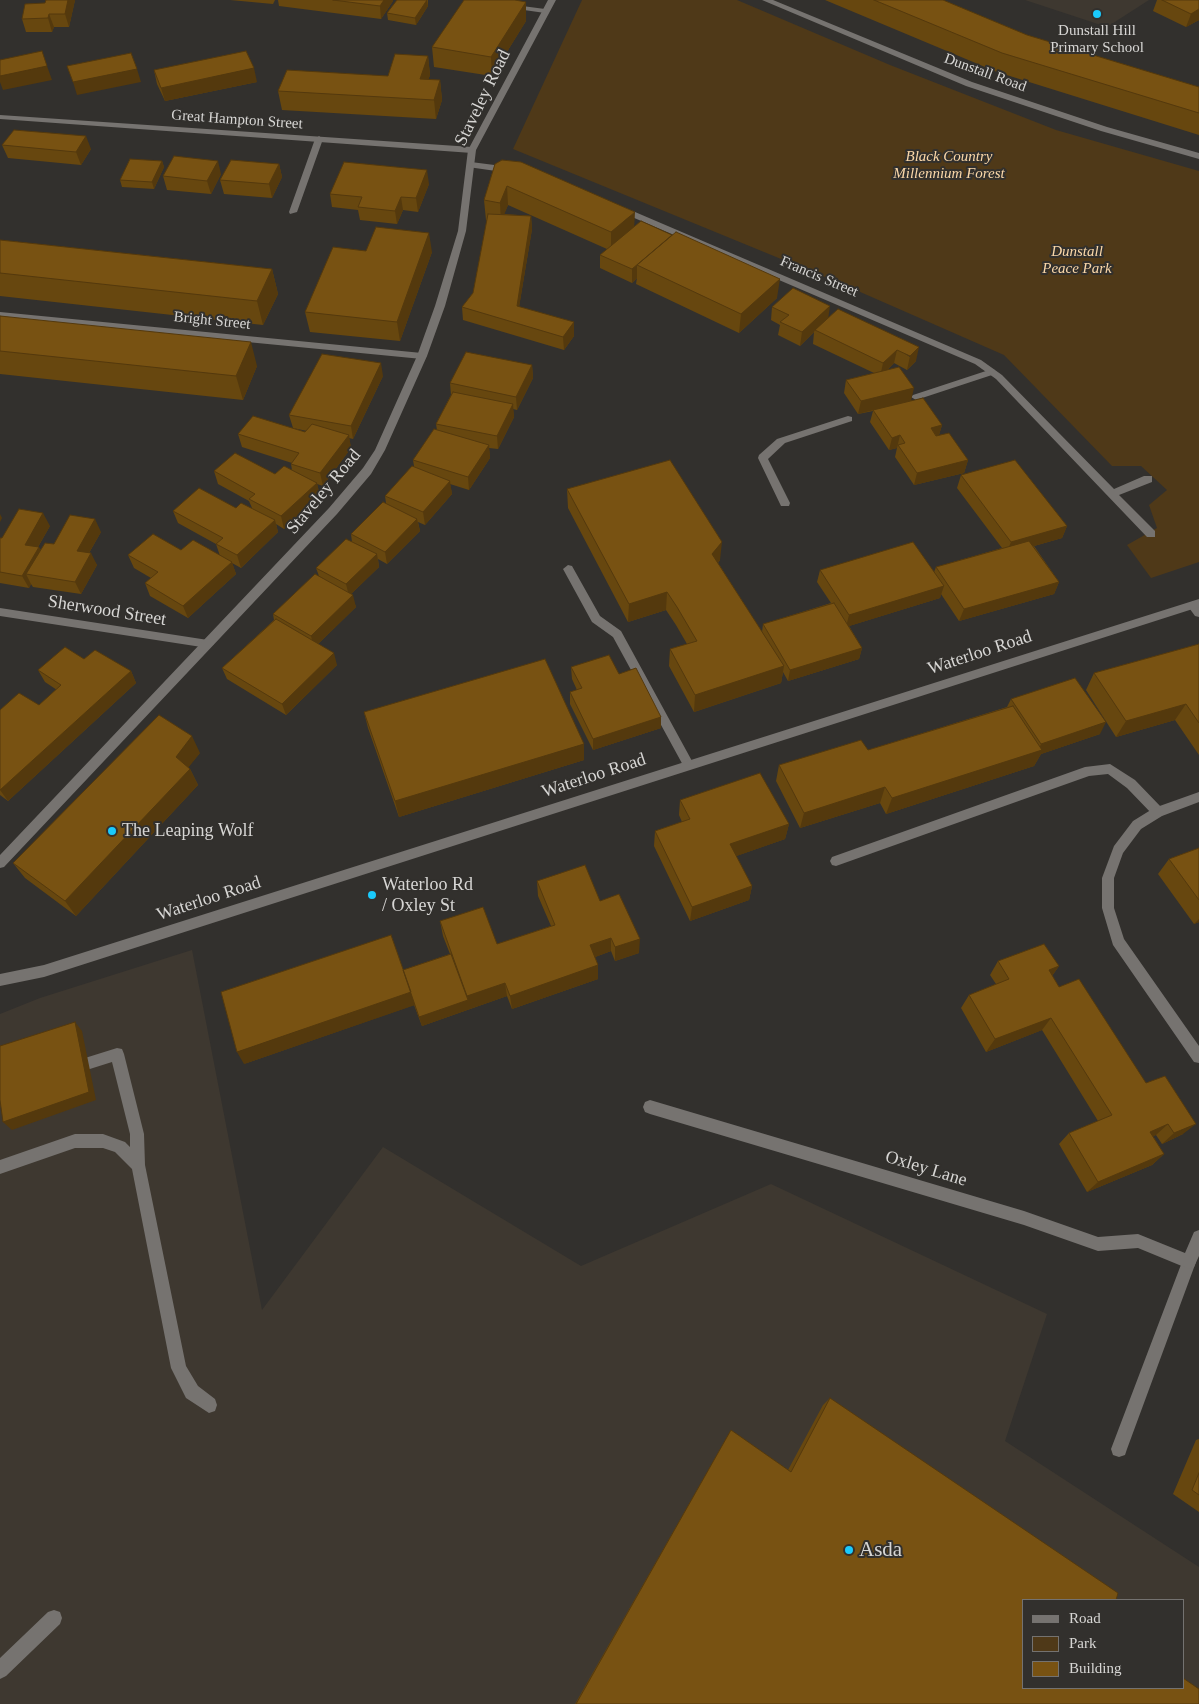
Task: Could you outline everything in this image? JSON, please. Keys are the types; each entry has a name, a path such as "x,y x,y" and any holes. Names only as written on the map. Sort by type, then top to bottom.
{"street":[{"name":"Staveley Road","path":"0,863 333,511 367,471 380,450 422,356 462,231 472,150 552,0"},
{"name":"Dunstall Road","path":"766,0 969,84 1104,130 1199,156"},
{"path":"500,5 545,11"},
{"name":"Great Hampton Street","path":"0,117 472,150"},
{"path":"293,212 319,139"},
{"path":"470,165 522,171"},
{"name":"Francis Street","path":"614,206 958,352 992,372 1150,534"},
{"name":"Bright Street","path":"0,315 422,356"},
{"path":"916,397 992,372"},
{"path":"785,503 763,458 781,440 848,419"},
{"path":"1111,494 1148,478"},
{"path":"568,569 596,619 617,634 688,764"},
{"name":"Waterloo Road","path":"0,980 44,970 688,764 1197,607"},
{"name":"Sherwood Street","path":"0,612 208,644"},
{"path":"836,861 1089,771 1110,769 1131,784 1158,812"},
{"path":"1199,797 1158,812 1138,825 1118,850 1108,878 1108,908 1118,941 1199,1057"},
{"path":"63,1072 117,1054 137,1134 138,1165 179,1368 192,1392 209,1405"},
{"name":"Oxley Lane","path":"650,1107 1024,1218 1098,1244 1138,1241 1189,1262"},
{"path":"0,1167 75,1141 103,1141 120,1148 138,1165"},
{"path":"1119,1449 1199,1237"},
{"path":"0,1670 54,1618"}],"shaded area":[{"name":"Dunstall Hill Primary School","path":"1025,0 1149,0 1107,27"},
{"path":"192,950 262,1310 383,1147 581,1266 771,1184 1047,1314 1005,1441 1199,1567 1199,1704 0,1704 0,1014 40,998"}],"green space":[{"name":"Dunstall Peace Park","path":"582,0 737,0 890,65 1056,130 1199,171 1199,562 1151,578 1127,545 1157,528 1149,505 1167,490 1141,466 1112,466 1004,355 842,284 513,149"}],"building":[{"path":"46,0 68,0 65,14 49,14 48,18 22,19 25,4 45,3"},
{"path":"333,0 384,0 380,6"},
{"path":"397,0 427,0 415,18 387,13"},
{"path":"464,0 515,0 526,2 491,57 432,47"},
{"path":"874,0 943,0 1027,35 1199,87 1199,113 1002,53"},
{"path":"1162,0 1199,0 1199,9 1191,14"},
{"path":"42,51 47,66 0,76 0,60"},
{"path":"246,51 254,68 161,88 154,70"},
{"path":"131,53 137,69 73,82 67,66"},
{"path":"395,54 428,56 420,79 440,80 434,100 278,91 287,70 388,76"},
{"path":"14,130 86,136 76,152 2,145"},
{"path":"174,156 218,161 207,181 163,176"},
{"path":"130,159 162,161 152,182 120,180"},
{"path":"231,160 279,164 269,184 220,180"},
{"path":"502,160 521,162 635,212 611,232 507,186 500,203 484,200 495,164"},
{"path":"344,162 427,170 416,198 401,197 395,211 358,207 362,197 330,194"},
{"path":"488,214 531,216 517,306 574,322 563,337 462,307 473,293"},
{"path":"641,221 672,235 632,269 600,255"},
{"path":"376,227 429,233 397,322 305,312 333,247 366,251"},
{"path":"676,232 780,279 741,314 637,265"},
{"path":"0,240 272,269 257,301 0,273"},
{"path":"793,288 830,306 802,332 780,322 789,315 772,307"},
{"path":"838,309 919,347 910,356 897,350 883,363 815,330"},
{"path":"0,316 251,342 236,376 0,351"},
{"path":"466,352 532,365 516,397 450,383"},
{"path":"322,354 381,363 351,426 289,415"},
{"path":"899,367 914,388 861,401 846,380"},
{"path":"453,392 513,404 497,436 436,424"},
{"path":"923,398 942,425 931,428 936,436 949,433 968,460 917,473 898,445 905,443 900,435 892,438 873,410"},
{"path":"253,416 305,432 312,424 349,435 320,473 291,464 299,453 238,434"},
{"path":"434,429 489,445 468,477 413,460"},
{"path":"235,453 275,474 284,466 317,483 281,516 249,499 255,494 214,471"},
{"path":"670,460 722,542 712,554 784,666 695,695 670,649 697,641 677,607 667,592 629,604 567,489"},
{"path":"1015,460 1067,526 1011,542 961,475"},
{"path":"412,466 450,481 423,512 385,496"},
{"path":"199,488 236,508 241,503 275,520 237,555 216,544 223,538 173,511"},
{"path":"383,502 417,519 385,552 351,534"},
{"path":"19,509 43,513 25,545 39,547 22,576 0,572 0,538 2,538"},
{"path":"70,515 95,519 77,551 91,553 75,582 26,574 45,543 54,544"},
{"path":"153,534 181,550 193,540 232,562 183,606 145,583 158,572 128,555"},
{"path":"346,539 377,554 346,584 316,568"},
{"path":"1029,541 1059,582 964,609 936,567"},
{"path":"913,542 944,586 849,615 820,570"},
{"path":"315,574 353,595 311,636 273,614"},
{"path":"834,603 862,648 790,670 763,624"},
{"path":"276,619 334,653 282,704 222,668"},
{"path":"1199,644 1199,723 1186,704 1126,721 1094,673"},
{"path":"65,647 84,659 95,650 131,671 0,790 0,710 19,693 39,705 61,685 38,670"},
{"path":"609,655 619,674 636,668 661,717 593,739 570,692 582,688 571,667"},
{"path":"545,659 584,744 395,801 364,712"},
{"path":"1075,678 1106,722 1041,744 1011,699"},
{"path":"1013,706 1042,750 892,798 885,787 804,813 779,765 861,740 868,750"},
{"name":"The Leaping Wolf","path":"159,715 192,736 176,757 190,769 65,901 13,863"},
{"path":"760,773 789,824 730,844 752,886 692,907 655,831 690,819 680,800"},
{"path":"1199,848 1199,900 1169,859"},
{"path":"585,865 600,901 619,894 640,939 615,947 611,938 590,945 598,965 510,996 505,983 467,996 440,921 483,907 497,944 555,925 537,881"},
{"path":"391,935 411,992 237,1052 221,992"},
{"path":"1044,944 1059,966 1049,970 1059,987 1079,979 1146,1083 1165,1076 1196,1124 1174,1133 1168,1124 1150,1132 1164,1154 1098,1182 1069,1133 1112,1115 1051,1018 995,1039 969,995 1009,979 998,961"},
{"path":"451,954 468,1000 419,1017 403,970"},
{"path":"75,1022 89,1092 3,1122 0,1100 0,1046"},
{"name":"Asda","path":"830,1398 1118,1593 1116,1599 1022,1599 1022,1689 1184,1689 1184,1679 1199,1689 1199,1704 576,1704 731,1430 791,1472"},
{"path":"1199,1473 1199,1495 1192,1490"}],"place":[{"name":"Dunstall Hill Primary School","path":"1097,14"},
{"name":"The Leaping Wolf","path":"112,831"},
{"name":"Waterloo Rd / Oxley St","path":"372,895"},
{"name":"Asda","path":"849,1550"}],"park label":[{"name":"Black Country Millennium Forest","path":"949,166"}]}
